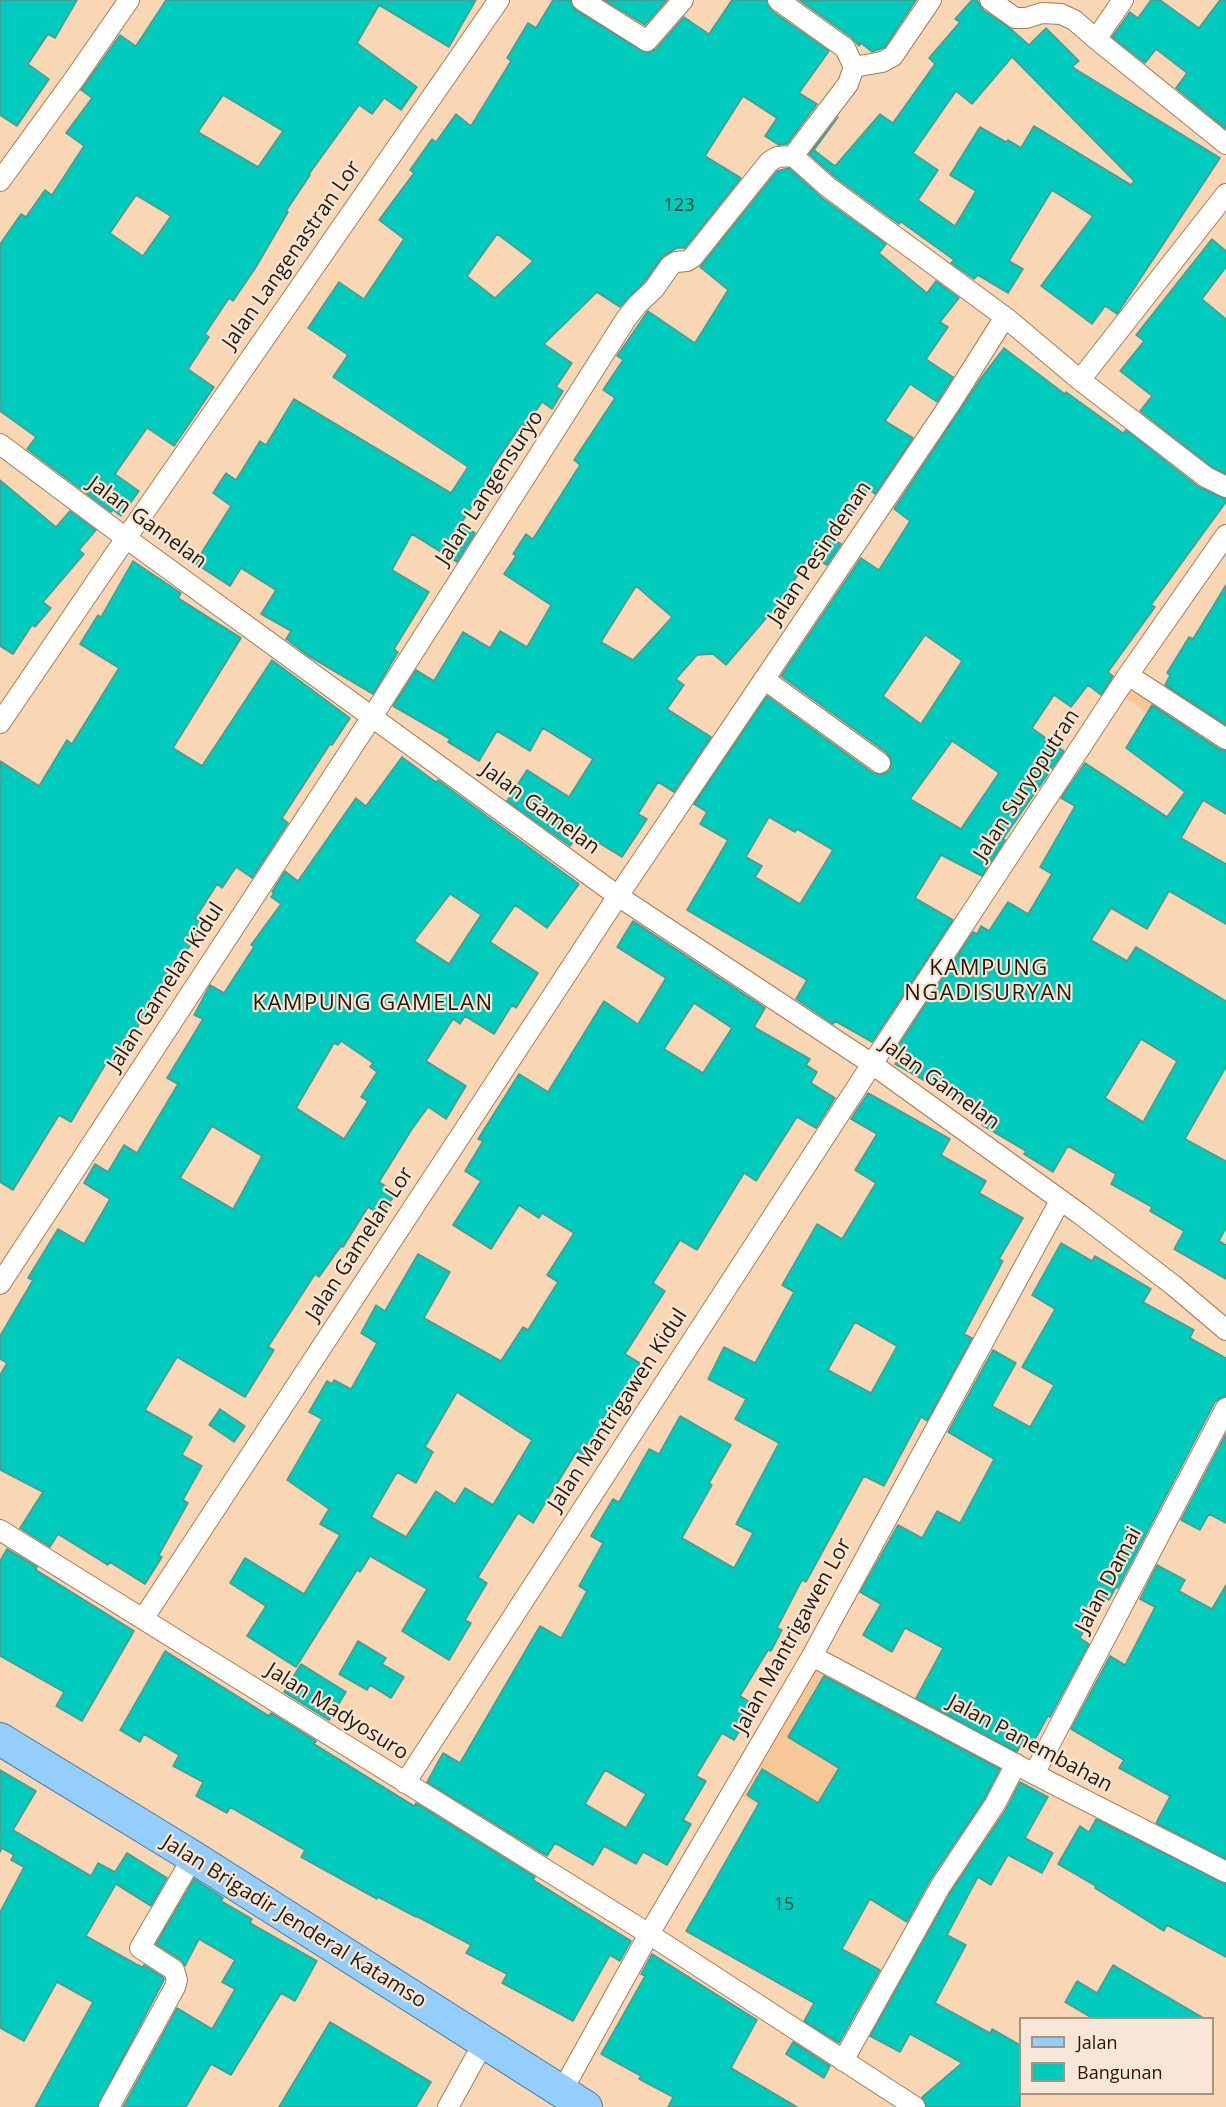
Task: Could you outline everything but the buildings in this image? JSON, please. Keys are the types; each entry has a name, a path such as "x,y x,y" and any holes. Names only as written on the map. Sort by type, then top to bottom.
{"main road":[{"name":"Jalan Brigadir Jenderal Katamso","path":"0,1739 193,1857 574,2099"}],"street":[{"path":"0,181 129,0"},
{"name":"Jalan Langenastran Lor","path":"0,723 499,0"},
{"path":"582,0 647,42 683,0"},
{"path":"778,0 845,48 854,67 848,84 793,156 842,198 1005,317 1080,380 1206,477 1226,488"},
{"path":"854,67 882,62 893,56 931,0"},
{"path":"990,0 1015,18 1026,18 1042,13 1061,14 1074,20 1226,144"},
{"path":"1096,39 1123,0"},
{"name":"Jalan Langensuryo","path":"372,717 636,305 654,289 670,266 676,262 687,261 693,256 769,162 777,157 793,156"},
{"path":"1080,380 1226,195"},
{"name":"Jalan Pesindenan","path":"618,896 950,404 1005,317"},
{"name":"Jalan Gamelan","path":"0,444 618,896 872,1064 1080,1214 1173,1285 1226,1330"},
{"name":"Jalan Suryoputran","path":"872,1064 1128,675 1226,535"},
{"path":"1128,675 1226,739"},
{"path":"764,679 880,763"},
{"name":"Jalan Gamelan Kidul","path":"0,1284 372,717"},
{"name":"Jalan Gamelan Lor","path":"142,1619 618,896"},
{"name":"Jalan Mantrigawen Kidul","path":"405,1783 872,1064"},
{"name":"Jalan Mantrigawen Lor","path":"574,2099 648,1934 812,1656 1060,1201"},
{"name":"Jalan Damai","path":"1034,1774 1226,1408"},
{"name":"Jalan Madyosuro","path":"0,1530 648,1934 915,2107"},
{"name":"Jalan Panembahan","path":"812,1656 1034,1774 1226,1872"},
{"path":"843,2061 940,1887 995,1804 1016,1764"},
{"path":"109,2107 175,1987 177,1980 174,1970 140,1948 193,1857"},
{"path":"448,2107 484,2042"}],"shaded area":[{"path":"1134,680 1205,724 1195,741 1123,697"},
{"path":"818,1662 911,1717 833,1850 740,1795"}],"district":[{"name":"KAMPUNG NGADISURYAN","path":"989,982"},
{"name":"KAMPUNG GAMELAN","path":"373,1004"}]}
